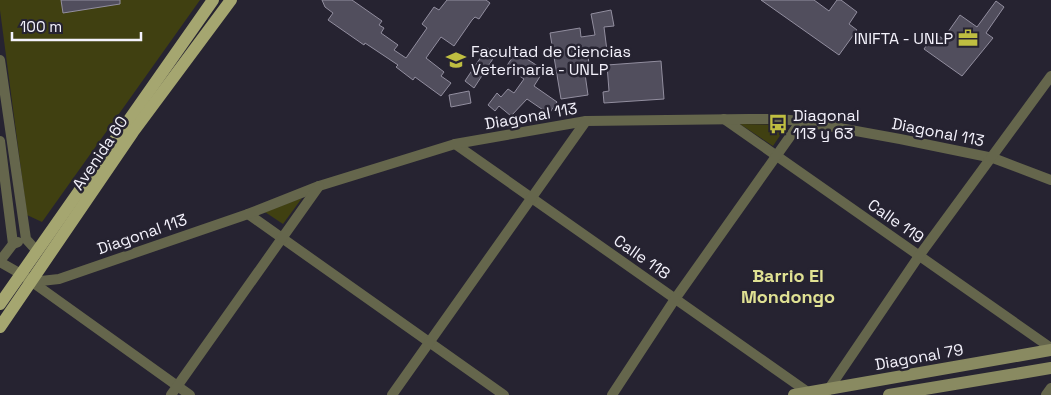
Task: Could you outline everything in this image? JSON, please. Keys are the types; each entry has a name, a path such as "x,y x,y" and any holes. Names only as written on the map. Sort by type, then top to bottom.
{"main road":[{"name":"Avenida 60","path":"0,304 36,250 213,0"},
{"name":"Avenida 60","path":"0,327 133,132 231,0"},
{"name":"Diagonal 79","path":"794,395 826,392 1051,349"},
{"name":"Diagonal 79","path":"889,395 1051,368"}],"street":[{"path":"0,60 26,239 36,250"},
{"path":"826,392 919,256 993,158 1051,76"},
{"name":"Calle 119","path":"724,119 1051,349"},
{"name":"Diagonal 113","path":"32,282 59,279 248,214 319,186 455,144 586,121 778,119 900,139 993,158 1051,180"},
{"path":"392,395 586,121"},
{"path":"612,395 675,299 801,122"},
{"path":"0,141 13,244"},
{"name":"Calle 118","path":"455,144 810,394"},
{"path":"171,395 319,186"},
{"path":"248,214 504,395"},
{"path":"26,239 13,244 0,262 21,274 190,395"},
{"path":"1046,395 1051,388"}],"shaded area":[{"path":"0,0 200,0 42,222 27,215"},
{"path":"740,124 787,125 773,146"},
{"path":"302,198 283,224 265,212"}],"building":[{"path":"61,0 120,0 120,4 63,13"},
{"path":"322,0 352,0 382,21 379,25 384,28 381,33 398,45 394,50 406,58 427,28 422,24 434,7 439,10 447,0 486,0 490,3 479,19 475,17 472,20 454,46 441,37 426,58 444,72 441,76 451,83 441,96 415,77 413,80 396,67 398,65 365,43 364,45 328,20 333,13 325,7"},
{"path":"761,0 814,0 829,11 837,0 841,0 857,12 849,24 857,30 839,55"},
{"name":"INIFTA - UNLP","path":"996,1 1004,7 986,33 993,38 962,76 924,49 935,33 943,39 960,15 977,27"},
{"path":"611,10 614,26 604,27 607,51 588,54 589,66 584,67 588,95 561,99 550,33 580,28 581,37 595,35 591,14"},
{"path":"487,48 496,54 474,88 465,81"},
{"path":"516,52 544,70 534,86 557,102 549,114 527,99 511,116 499,106 495,111 488,105 497,93 501,97 508,89 514,93 524,79 506,67"},
{"path":"661,61 664,99 604,103 603,92 609,91 607,65"},
{"path":"469,91 471,103 451,107 449,95"}],"place":[{"name":"INIFTA - UNLP","path":"968,38"},
{"name":"Facultad de Ciencias Veterinaria - UNLP","path":"456,60"},
{"name":"Diagonal 113 y 63","path":"778,124"}],"district":[{"name":"Barrio El Mondongo","path":"788,285"}]}
